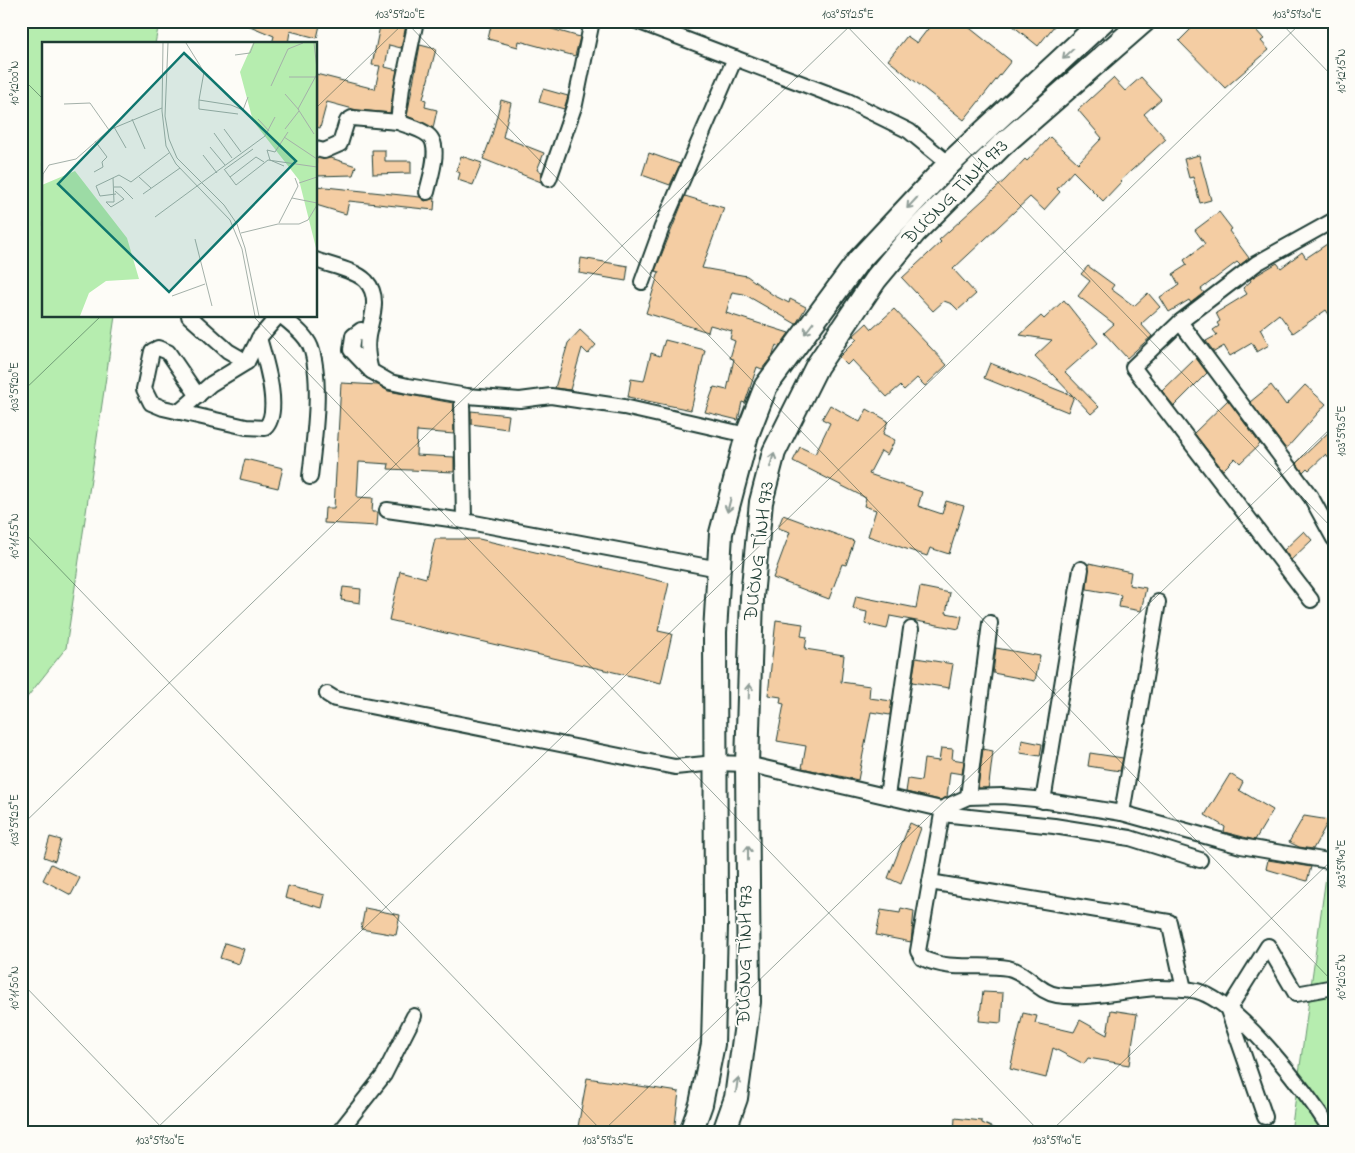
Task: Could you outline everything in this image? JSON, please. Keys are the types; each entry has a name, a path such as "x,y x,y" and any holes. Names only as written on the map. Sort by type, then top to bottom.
{"main road":[{"name":"ĐƯỜNG TỈNH 973","path":"692,1132 701,1104 713,1044 715,632 721,533 747,435 766,386 859,260 941,172 1104,21"},
{"name":"ĐƯỜNG TỈNH 973","path":"724,1132 736,1098 749,1002 747,764 752,597 761,502 774,452 817,366 875,280 915,232 1000,147 1144,21"},
{"path":"941,172 950,196"}],"street":[{"path":"398,122 402,87 416,21"},
{"path":"549,179 575,104 592,21"},
{"path":"637,21 848,101 910,131 941,172"},
{"path":"642,282 662,228 736,58"},
{"path":"318,150 324,151 340,144 347,122 352,118 398,122 428,135 433,141 434,153 427,192"},
{"path":"1311,600 1133,367 1180,322 1257,263 1334,220"},
{"path":"318,264 354,274 365,281 373,293 373,316 367,337 361,330 353,336 351,350 371,371 390,382 467,396 520,400 551,396 624,407 747,435"},
{"path":"191,318 228,350 247,362"},
{"path":"179,412 211,384 247,362 259,338 276,318"},
{"path":"284,318 304,336 312,350 316,392 316,421 310,477"},
{"path":"1180,322 1311,497 1334,539"},
{"path":"198,396 168,352 158,348 152,351 144,390 151,403 179,412 246,427 265,428 270,424 272,410 271,383 259,338"},
{"path":"462,398 464,521"},
{"path":"387,510 464,521 719,569"},
{"path":"1044,801 1081,569"},
{"path":"1122,813 1158,602"},
{"path":"968,798 990,624"},
{"path":"887,796 911,629"},
{"path":"327,694 335,699 675,767 715,763 747,764 887,796 942,811 1130,838 1200,860"},
{"path":"942,811 968,798 1002,796 1044,801 1122,813 1241,846 1334,862"},
{"path":"942,811 918,951 922,958 949,967 1011,969 1021,973 1044,990 1066,996 1156,988 1184,989 1197,991 1209,996 1239,1018 1287,1072 1332,1132"},
{"path":"930,882 1169,922 1184,989"},
{"path":"1228,1010 1268,946 1296,994 1334,987"},
{"path":"1228,1010 1265,1117"},
{"path":"339,1132 384,1075 414,1016"}],"green space":[{"path":"21,21 159,23 155,42 42,42 42,318 115,318 66,648 21,705"},
{"path":"1334,818 1334,1132 1291,1132"}],"building":[{"path":"238,21 321,21 317,38 290,31 288,42 272,42 274,36"},
{"path":"381,21 407,21 401,48 389,45 385,67 397,70 390,113 357,110 327,102 320,128 318,128 318,75 375,89 380,66 372,65"},
{"path":"492,21 524,21 580,37 575,56 519,41 518,47 488,39"},
{"path":"934,21 961,21 1011,61 964,120 888,60 907,36 917,43"},
{"path":"1007,21 1048,21 1054,26 1038,46"},
{"path":"1199,21 1248,21 1264,39 1261,41 1269,50 1225,88 1179,41"},
{"path":"420,45 436,49 423,99 426,100 425,107 437,110 433,128 407,116"},
{"path":"1141,77 1161,99 1144,114 1166,139 1121,180 1103,201 1073,171 1057,189 1060,192 1044,210 1030,197 953,269 976,294 958,310 952,304 944,301 933,311 902,278 941,242 939,240 1005,180 1025,159 1027,161 1050,137 1078,163 1102,138 1078,110 1113,78 1125,91"},
{"path":"543,89 568,96 564,109 539,102"},
{"path":"501,100 511,103 503,137 544,153 537,170 542,172 541,182 483,159 492,135"},
{"path":"372,150 385,150 385,161 411,161 411,173 373,174"},
{"path":"649,153 680,164 670,185 642,175"},
{"path":"1199,155 1211,200 1200,203 1193,177 1189,178 1184,159"},
{"path":"461,156 482,163 473,185 458,180 460,173 456,171"},
{"path":"318,158 331,158 356,166 353,175 318,176"},
{"path":"318,186 420,197 425,201 435,198 434,210 349,201 346,214 318,206"},
{"path":"685,196 724,208 702,268 747,276 773,295 789,303 790,299 806,307 796,324 744,294 732,292 726,313 789,333 779,347 776,345 773,355 762,369 757,367 745,403 742,402 738,420 705,412 714,387 727,390 734,359 730,358 735,341 730,339 732,331 710,325 708,332 646,313 659,272 655,271"},
{"path":"1219,212 1232,229 1229,231 1249,258 1240,265 1237,262 1201,289 1204,293 1191,303 1189,300 1169,312 1160,297 1179,285 1173,274 1187,265 1184,260 1205,244 1195,230"},
{"path":"1330,242 1334,247 1334,322 1326,310 1293,333 1279,314 1260,329 1269,345 1257,352 1252,343 1230,356 1224,346 1214,352 1206,341 1217,335 1213,330 1219,326 1217,323 1220,321 1216,313 1247,294 1243,288 1251,281 1250,279 1277,263 1281,268 1302,252 1306,258"},
{"path":"581,258 628,266 626,281 579,273"},
{"path":"1088,266 1114,285 1111,289 1134,306 1148,293 1160,307 1141,324 1152,336 1127,358 1104,333 1114,324 1078,296 1090,281 1081,274"},
{"path":"1064,300 1098,343 1065,372 1099,407 1091,414 1074,396 1068,412 984,378 990,363 1073,396 1035,356 1052,340 1020,335 1041,316 1044,319"},
{"path":"894,309 947,365 925,386 917,378 904,390 900,386 887,397 852,360 847,365 839,357 857,339 853,336 867,323 872,329"},
{"path":"580,330 596,345 588,354 582,348 570,390 555,388 568,343"},
{"path":"665,340 705,350 691,410 628,397 631,379 644,381 651,353 660,356"},
{"path":"1196,358 1207,373 1174,406 1162,391"},
{"path":"341,383 378,385 388,391 453,403 454,434 417,431 416,455 454,457 454,472 388,469 389,464 359,462 357,497 373,498 372,512 378,512 377,526 324,523 325,508 334,508"},
{"path":"1271,385 1286,405 1305,385 1326,404 1286,449 1250,402"},
{"path":"1228,400 1260,444 1240,463 1235,458 1223,470 1194,433"},
{"path":"830,405 860,422 867,409 888,421 883,434 895,440 887,455 881,451 869,474 922,492 918,506 942,514 946,501 964,506 949,554 930,548 927,556 868,536 876,510 864,506 866,498 793,461 800,447 815,454 830,423 822,419"},
{"path":"471,411 509,415 507,429 471,424"},
{"path":"1334,427 1334,464 1326,454 1309,470 1307,468 1303,472 1296,463"},
{"path":"245,459 283,468 278,488 240,479"},
{"path":"783,515 854,541 846,565 842,564 829,599 773,578 790,532 778,528"},
{"path":"1304,531 1312,540 1291,560 1284,550"},
{"path":"435,539 479,539 669,583 658,631 672,634 661,683 389,620 400,571 426,578"},
{"path":"1089,563 1131,572 1129,585 1146,588 1141,611 1119,607 1121,595 1087,589"},
{"path":"343,587 361,589 360,603 341,600"},
{"path":"920,587 950,593 946,613 962,616 959,629 890,616 887,629 865,624 867,612 853,609 856,596 916,608"},
{"path":"776,620 803,624 801,636 807,637 805,649 844,655 841,682 870,686 869,698 892,701 890,715 871,712 858,780 802,768 806,746 777,741 784,704 780,703 781,697 768,695"},
{"path":"996,648 1040,656 1035,681 993,673"},
{"path":"916,658 953,664 949,688 912,682"},
{"path":"1022,740 1042,744 1040,756 1020,753"},
{"path":"941,748 953,749 952,759 964,761 962,774 950,772 947,797 940,800 906,792 908,779 921,781 924,759 939,761"},
{"path":"983,749 993,751 989,784 988,788 978,788"},
{"path":"1090,753 1123,758 1120,771 1088,766"},
{"path":"1230,774 1243,782 1239,790 1273,810 1255,840 1224,832 1225,827 1205,815"},
{"path":"1304,816 1329,820 1313,849 1299,847 1289,842"},
{"path":"910,823 921,828 901,884 888,878"},
{"path":"50,837 61,840 55,861 44,857"},
{"path":"1268,860 1311,867 1307,881 1266,869"},
{"path":"51,864 80,878 71,895 43,880"},
{"path":"288,886 325,895 322,908 285,898"},
{"path":"365,908 400,915 396,935 361,929"},
{"path":"901,908 914,911 911,942 876,935 881,910 900,913"},
{"path":"225,943 244,949 239,964 220,958"},
{"path":"983,992 1003,993 1001,1023 979,1021"},
{"path":"1111,1010 1137,1014 1129,1065 1088,1058 1084,1064 1053,1048 1046,1078 1010,1069 1023,1013 1037,1016 1035,1023 1074,1032 1080,1020 1107,1035"},
{"path":"587,1078 679,1092 674,1132 577,1132"},
{"path":"955,1118 982,1121 982,1123 1002,1132 954,1132"}]}
